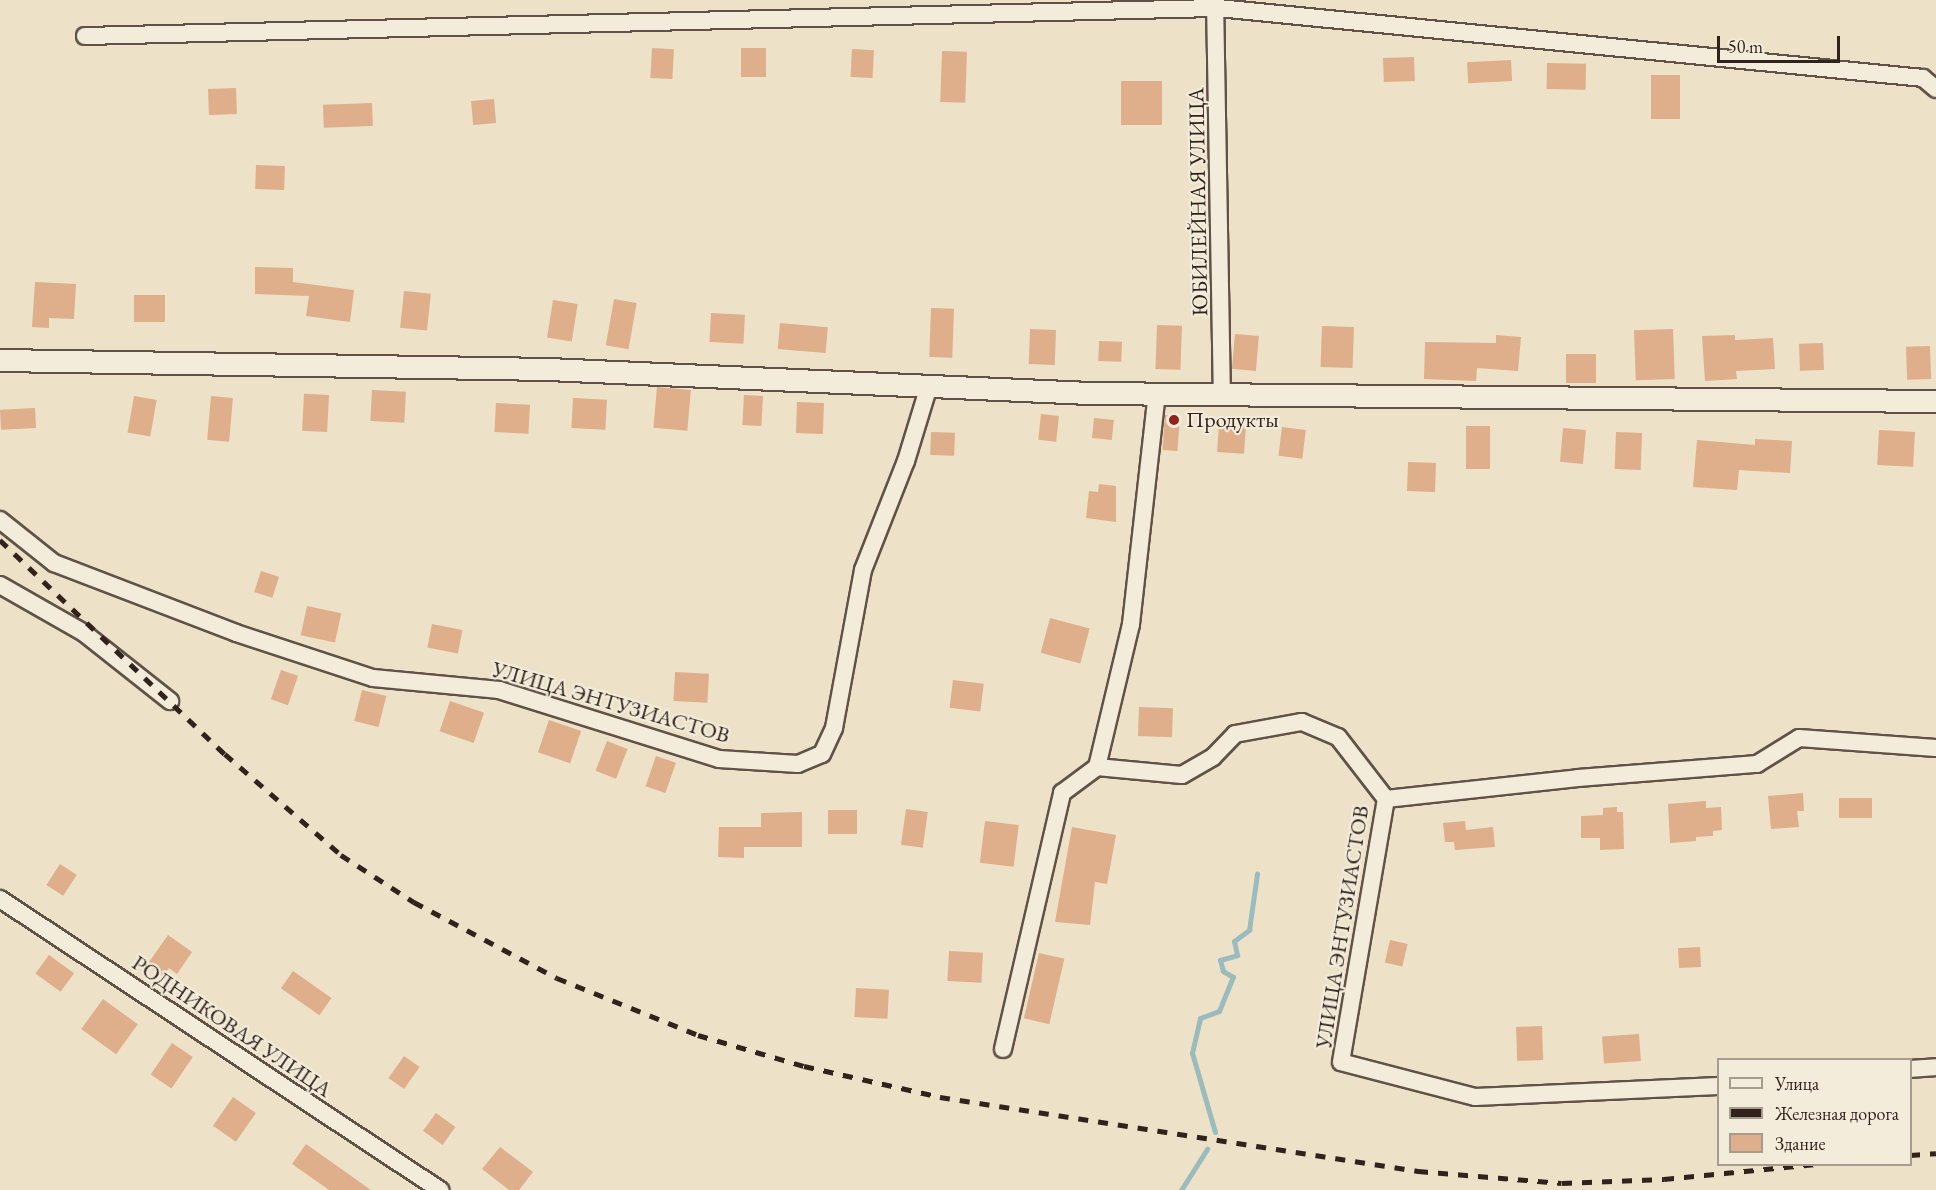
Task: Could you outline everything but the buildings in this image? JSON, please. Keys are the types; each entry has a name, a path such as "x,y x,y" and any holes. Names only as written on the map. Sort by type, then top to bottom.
{"street":[{"path":"85,36 1217,4 1923,78 1936,89"},
{"name":"ЮБИЛЕЙНАЯ УЛИЦА","path":"1217,4 1222,394"},
{"path":"0,360 548,369 1157,394 1936,401"},
{"name":"УЛИЦА ЭНТУЗИАСТОВ","path":"0,520 54,563 236,633 373,678 499,690 718,759 798,764 822,754 834,728 863,570 906,461 929,386"},
{"path":"1003,1049 1062,793 1097,767 1131,624 1157,394"},
{"path":"0,585 22,595 84,633 170,701"},
{"path":"1097,767 1182,775 1213,757 1235,734 1302,722 1338,737 1386,799"},
{"name":"УЛИЦА ЭНТУЗИАСТОВ","path":"1717,1086 1475,1097 1341,1062 1386,799 1578,778 1757,764 1798,738 1936,748"},
{"name":"РОДНИКОВАЯ УЛИЦА","path":"0,899 440,1190"},
{"path":"1912,1069 1936,1066"}],"waterway":[{"path":"1215,1132 1192,1053 1200,1018 1219,1011 1233,977 1223,971 1220,960 1237,955 1234,941 1249,930 1257,874"},
{"path":"1181,1190 1207,1149"}],"railway":[{"path":"0,540 225,754 341,855 414,902 557,978 698,1035 804,1066 940,1097 1418,1171 1562,1183 1664,1179 1796,1166"},
{"path":"1912,1155 1936,1153"}],"place":[{"name":"Продукты","path":"1174,420"}]}
